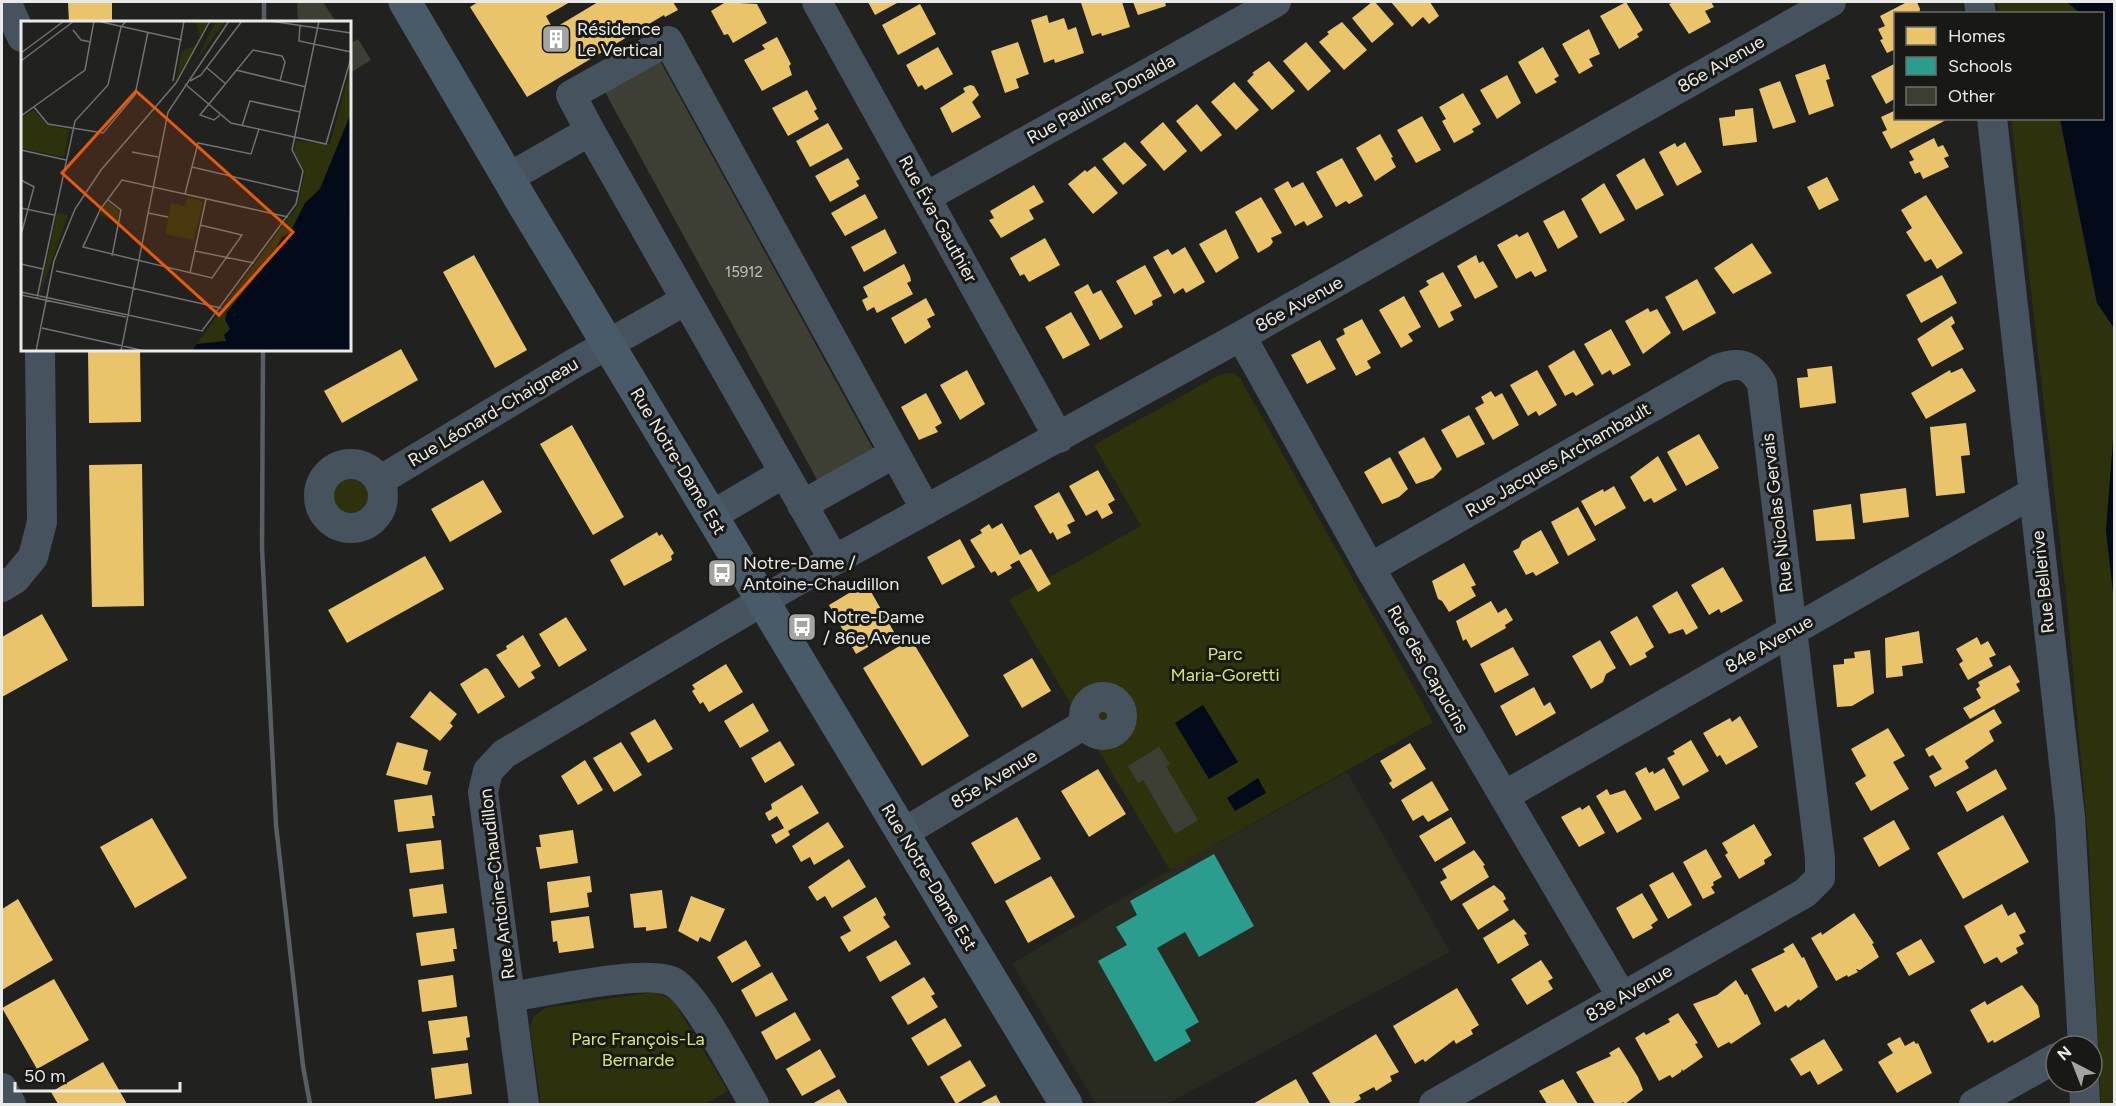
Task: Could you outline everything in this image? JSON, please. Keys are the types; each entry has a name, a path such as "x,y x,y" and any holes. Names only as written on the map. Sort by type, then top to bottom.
{"main road":[{"name":"Rue Notre-Dame Est","path":"405,2 508,178 1066,1104"}],"street":[{"path":"6,2 21,35"},
{"name":"Rue Éva-Gauthier","path":"817,2 1059,438"},
{"name":"Rue Pauline-Donalda","path":"926,196 1276,2"},
{"name":"86e Avenue","path":"763,601 1241,336 1831,2"},
{"path":"834,560 571,95 668,41 926,510"},
{"name":"Rue Bellerive","path":"1992,120 2070,817 2080,1034"},
{"path":"508,178 590,131"},
{"name":"Rue Léonard-Chaigneau","path":"379,481 686,300"},
{"name":"Rue des Capucins","path":"1241,336 1370,568 1622,997"},
{"path":"2,587 15,579 28,565 39,540 42,522 40,351"},
{"name":"Rue Jacques Archambault","path":"1370,568 1718,369 1740,364 1750,367"},
{"name":"Rue Nicolas Gervais","path":"1750,367 1762,384 1820,858 1820,878"},
{"path":"802,505 895,453"},
{"path":"711,516 784,473"},
{"name":"84e Avenue","path":"1504,795 2033,493"},
{"name":"Rue Antoine-Chaudillon","path":"524,1104 483,792 488,771 499,758 516,746 763,601"},
{"name":"85e Avenue","path":"903,833 1085,724"},
{"name":"83e Avenue","path":"1434,1104 1805,892 1820,878"},
{"path":"510,997 646,977 673,982 690,999 754,1104"},
{"path":"1974,1104 2044,1065"},
{"path":"2,1088 11,1104"}],"shaded area":[{"path":"1347,772 1450,952 1167,1104 1096,1104 1012,964 1170,870"}],"green space":[{"path":"1997,2 2067,2 2079,12 1999,12"},
{"path":"2011,120 2060,120 2097,303 2114,328 2114,428 2106,530 2114,601 2114,1104 2101,1104 2101,1094 2104,1094 2104,1034 2098,1034 2089,849 2066,593"},
{"name":"Parc Maria-Goretti","path":"1233,373 1240,378 1433,722 1170,870 1009,600 1141,526 1094,445 1221,374"},
{"path":"351,475 366,481 372,496 366,511 351,517 336,511 330,496 336,481"},
{"name":"Parc François-La Bernarde","path":"654,992 671,999 677,1007 728,1091 705,1104 541,1104 530,1028 533,1017 545,1008"}],"water":[{"path":"2067,2 2114,2 2114,328 2097,303 2060,120 2104,120 2104,12 2079,12"},
{"path":"2114,428 2114,601 2106,530"},
{"path":"1203,705 1238,762 1209,779 1175,723"},
{"path":"1258,778 1266,793 1235,811 1227,798"}],"building: Homes":[{"path":"68,2 112,2 112,21 69,21"},
{"name":"Résidence Le Vertical","path":"478,2 570,2 546,16 553,29 598,2 673,2 678,10 665,17 664,15 527,97 470,7"},
{"path":"723,2 757,4 767,23 733,43 728,34 724,35 711,11"},
{"path":"868,2 899,2 875,15"},
{"path":"1122,2 1130,27 1102,36 1101,33 1092,36 1081,3"},
{"path":"1133,2 1165,2 1166,6 1138,15"},
{"path":"1375,2 1394,24 1372,43 1352,18"},
{"path":"1391,2 1430,2 1439,16 1429,24 1423,17 1412,27"},
{"path":"1626,2 1643,30 1637,34 1639,37 1619,49 1600,16"},
{"path":"1711,2 1714,7 1705,11 1711,22 1689,34 1669,4"},
{"path":"1907,2 1917,2 1920,9 1919,12 1894,12 1894,50 1887,53 1880,40 1883,39 1878,29 1885,26 1880,16"},
{"path":"920,4 936,34 898,55 882,25"},
{"path":"1047,15 1049,23 1064,18 1068,30 1076,27 1084,53 1055,63 1054,59 1044,63 1031,20"},
{"path":"1342,22 1367,50 1344,70 1319,42 1329,34 1327,32"},
{"path":"1589,29 1600,54 1589,59 1593,66 1579,74 1562,44"},
{"path":"777,37 791,64 789,66 792,75 762,91 744,60 765,49 762,45"},
{"path":"1018,42 1029,74 1016,79 1019,88 1005,93 991,51"},
{"path":"1306,42 1331,71 1308,91 1283,61"},
{"path":"938,47 953,74 925,90 922,85 918,87 906,65"},
{"path":"1543,47 1559,76 1554,79 1557,82 1536,94 1518,62"},
{"path":"1269,61 1295,91 1272,110 1247,81 1254,74 1252,73"},
{"path":"1825,64 1830,79 1826,80 1834,106 1809,115 1795,75"},
{"path":"1894,64 1894,99 1886,104 1871,76"},
{"path":"1507,75 1521,103 1497,119 1480,90"},
{"path":"1780,81 1796,122 1773,129 1759,89"},
{"path":"1234,82 1259,110 1236,130 1211,102"},
{"path":"974,86 979,95 972,102 981,117 952,133 940,108 965,92 963,88"},
{"path":"807,90 817,109 814,111 819,119 788,136 772,108"},
{"path":"1463,93 1481,124 1472,129 1474,132 1454,143 1442,121 1446,119 1439,107"},
{"path":"1197,104 1222,135 1201,152 1176,121"},
{"path":"1753,108 1757,142 1723,146 1719,118 1735,116 1735,110"},
{"path":"1894,111 1894,120 1946,120 1891,149 1882,132 1887,130 1881,117"},
{"path":"1422,116 1441,150 1416,163 1397,130"},
{"path":"1163,122 1187,151 1164,171 1140,142"},
{"path":"828,123 843,149 810,167 796,141"},
{"path":"1380,134 1396,167 1375,181 1356,148"},
{"path":"1934,138 1938,147 1943,145 1949,156 1944,158 1949,167 1923,179 1920,172 1915,174 1909,162 1914,160 1909,151"},
{"path":"1125,142 1147,165 1123,185 1102,159"},
{"path":"1685,142 1702,172 1677,186 1659,152 1675,143 1677,147"},
{"path":"848,158 860,179 856,181 859,186 830,202 815,176"},
{"path":"1342,158 1363,196 1349,204 1346,201 1336,207 1316,172"},
{"path":"1644,158 1664,195 1636,210 1616,175"},
{"path":"1095,166 1118,193 1093,214 1068,184 1085,170 1087,172"},
{"path":"1827,177 1839,200 1819,210 1807,187"},
{"path":"1288,181 1292,188 1303,182 1323,217 1307,226 1304,221 1295,226 1274,189"},
{"path":"1604,183 1625,220 1600,234 1581,199"},
{"path":"1034,185 1044,202 1029,210 1034,219 1001,238 989,220 994,218 990,211"},
{"path":"865,194 878,218 845,236 831,213"},
{"path":"1926,195 1963,253 1937,269 1931,259 1925,262 1906,232 1912,228 1901,210"},
{"path":"1261,197 1282,233 1271,238 1273,242 1270,246 1258,253 1235,212"},
{"path":"1564,210 1578,237 1558,249 1543,221"},
{"path":"885,229 897,253 864,272 851,247"},
{"path":"1226,229 1239,258 1216,273 1199,244"},
{"path":"1528,232 1547,271 1535,277 1531,271 1516,279 1497,245 1517,234 1519,237"},
{"path":"1045,238 1060,265 1029,282 1024,274 1020,276 1010,258"},
{"path":"1752,243 1772,273 1733,294 1714,268"},
{"path":"1185,247 1205,282 1186,293 1183,288 1174,294 1153,257 1168,249 1172,255"},
{"path":"474,255 527,350 495,368 443,272"},
{"path":"1476,255 1479,263 1483,261 1498,287 1475,299 1457,266"},
{"path":"904,264 911,281 907,283 913,294 877,313 874,307 867,311 862,300 868,297 863,287"},
{"path":"1145,265 1162,296 1152,301 1153,305 1135,315 1116,281"},
{"path":"1443,272 1462,306 1450,312 1454,320 1439,328 1419,291 1429,285 1426,281"},
{"path":"1942,275 1957,303 1921,323 1906,295"},
{"path":"1697,279 1716,313 1683,331 1665,297"},
{"path":"1088,284 1093,294 1101,290 1123,327 1100,340 1074,292"},
{"path":"1404,296 1421,327 1408,334 1413,341 1401,348 1379,310"},
{"path":"926,298 935,315 927,319 931,327 905,344 891,318"},
{"path":"1648,308 1650,312 1657,309 1671,333 1643,354 1625,321"},
{"path":"1071,312 1090,345 1063,359 1045,327"},
{"path":"1952,316 1955,323 1951,326 1964,349 1932,367 1917,339"},
{"path":"1362,319 1381,353 1367,361 1371,368 1356,376 1336,339 1345,334 1343,329"},
{"path":"1611,329 1631,365 1613,375 1610,370 1602,375 1584,344"},
{"path":"1320,340 1336,369 1307,384 1291,355"},
{"path":"401,349 418,380 342,423 324,391"},
{"path":"1574,350 1594,385 1576,396 1573,392 1565,396 1548,366"},
{"path":"88,351 140,351 141,422 89,423"},
{"path":"1832,366 1836,403 1800,408 1797,378 1808,377 1807,369"},
{"path":"1962,368 1976,391 1926,419 1911,393 1950,370 1951,373"},
{"path":"967,370 985,404 960,420 940,385"},
{"path":"1537,370 1557,405 1539,416 1536,411 1528,416 1510,385"},
{"path":"1491,391 1495,397 1502,393 1519,425 1493,440 1475,408 1484,403 1481,397"},
{"path":"926,393 942,423 935,427 938,432 919,440 901,407"},
{"path":"1469,415 1485,444 1457,458 1441,430"},
{"path":"1966,423 1970,455 1961,456 1965,493 1936,496 1930,427"},
{"path":"572,425 624,517 593,535 540,444"},
{"path":"1699,434 1719,468 1686,486 1667,452"},
{"path":"1424,437 1442,469 1433,478 1416,484 1398,452"},
{"path":"1658,456 1677,490 1654,503 1651,498 1644,502 1630,477"},
{"path":"1390,457 1408,489 1399,497 1382,504 1364,472"},
{"path":"142,464 144,606 92,607 89,465"},
{"path":"1098,470 1115,500 1108,504 1113,513 1102,519 1097,510 1086,516 1069,486"},
{"path":"483,480 502,512 450,542 431,509"},
{"path":"1614,486 1626,508 1595,526 1581,501 1603,489 1604,492"},
{"path":"1906,488 1909,517 1863,523 1860,494"},
{"path":"1059,492 1075,521 1067,525 1071,533 1057,540 1053,532 1050,534 1034,506"},
{"path":"1851,504 1855,539 1816,541 1813,510"},
{"path":"1578,507 1596,540 1568,556 1551,522"},
{"path":"1002,523 1020,555 1031,549 1051,584 1038,592 1019,560 1010,565 1012,568 998,576 995,571 991,573 970,540 982,533 980,530 989,524 992,529"},
{"path":"1541,530 1559,563 1536,576 1533,572 1526,575 1513,551 1519,548 1522,541"},
{"path":"657,532 659,536 662,534 674,553 671,556 672,560 624,586 610,560"},
{"path":"960,539 975,567 942,585 927,557"},
{"path":"425,556 444,589 347,643 328,610"},
{"path":"1464,563 1476,585 1471,587 1476,596 1449,612 1438,599 1432,581"},
{"path":"1723,567 1743,601 1721,613 1719,609 1709,615 1691,585"},
{"path":"866,583 894,632 856,654 829,605"},
{"path":"1677,591 1698,628 1686,635 1683,629 1669,634 1652,606"},
{"path":"1491,601 1498,613 1506,608 1513,620 1505,625 1506,628 1471,648 1466,639 1463,641 1456,621"},
{"path":"42,614 68,660 2,697 2,637"},
{"path":"1637,616 1654,647 1645,653 1647,657 1630,666 1610,632"},
{"path":"566,617 587,650 559,667 539,634"},
{"path":"1919,631 1923,663 1902,666 1903,676 1886,678 1885,638"},
{"path":"523,635 541,666 531,672 535,678 519,688 496,655"},
{"path":"1977,637 1981,645 1988,641 1996,655 1989,658 1993,666 1968,680 1959,664 1963,661 1956,649"},
{"path":"911,639 969,736 922,766 863,668"},
{"path":"1600,640 1616,668 1606,674 1603,682 1591,689 1572,656"},
{"path":"1513,647 1529,675 1495,693 1480,664"},
{"path":"1870,650 1874,693 1852,706 1837,707 1833,665 1844,664 1844,659 1855,658 1854,652"},
{"path":"1032,658 1051,691 1022,708 1003,675"},
{"path":"726,664 743,692 709,712 703,702 700,704 692,691 695,689 692,685"},
{"path":"2010,665 2020,682 2016,684 2020,691 1970,719 1963,708 1981,698 1976,689 1980,686 1978,682"},
{"path":"485,668 488,669 505,697 478,714 460,684"},
{"path":"1534,687 1544,706 1550,702 1556,713 1516,736 1500,706"},
{"path":"430,691 457,714 450,723 453,726 440,741 410,717"},
{"path":"753,703 769,731 740,748 724,721"},
{"path":"1994,709 2002,723 1989,731 1994,741 1965,761 1969,768 1935,787 1929,776 1942,769 1933,755 1929,757 1925,749"},
{"path":"1740,716 1758,747 1726,765 1720,755 1717,757 1703,733 1730,718 1732,722"},
{"path":"655,719 673,749 648,763 630,733"},
{"path":"1888,728 1905,756 1893,762 1909,789 1871,811 1855,783 1866,776 1851,749"},
{"path":"1691,740 1709,771 1683,786 1667,758 1675,754 1673,751"},
{"path":"780,741 795,765 765,783 751,758"},
{"path":"397,742 428,750 423,770 431,772 427,785 386,775"},
{"path":"621,742 642,775 614,792 593,758"},
{"path":"1410,743 1426,769 1393,789 1389,783 1392,781 1380,761"},
{"path":"585,760 603,790 578,805 561,776"},
{"path":"1646,767 1649,773 1653,771 1654,774 1664,768 1680,798 1655,811 1635,773"},
{"path":"1098,769 1126,814 1089,837 1061,791"},
{"path":"1996,769 2007,789 1967,812 1956,792"},
{"path":"1432,781 1449,810 1428,822 1423,815 1413,821 1401,800"},
{"path":"802,785 819,813 788,831 790,835 776,844 771,835 784,828 777,816 769,821 765,813 772,809 771,804"},
{"path":"1607,789 1610,795 1625,790 1642,819 1617,833 1596,796"},
{"path":"432,795 434,828 398,832 394,800"},
{"path":"1589,805 1605,833 1579,847 1561,817 1580,807 1582,810"},
{"path":"2003,815 2029,862 1963,899 1937,853"},
{"path":"1017,817 1041,859 995,884 971,843"},
{"path":"1451,817 1466,843 1435,862 1419,836"},
{"path":"152,818 187,878 135,908 100,847"},
{"path":"1894,820 1910,849 1879,867 1863,838"},
{"path":"828,822 844,847 814,865 810,857 801,862 792,846"},
{"path":"1754,824 1772,855 1764,860 1765,864 1739,879 1725,855 1728,853 1722,843"},
{"path":"573,830 578,863 540,869 536,847 541,847 539,835"},
{"path":"441,840 444,869 410,873 406,844"},
{"path":"1706,849 1722,877 1713,882 1714,885 1711,887 1715,893 1703,899 1683,862"},
{"path":"1474,850 1485,865 1483,866 1489,877 1451,901 1440,882 1447,878 1442,869"},
{"path":"849,859 866,887 832,908 825,896 817,901 808,887"},
{"path":"1673,872 1692,905 1668,919 1649,885"},
{"path":"590,876 592,892 587,893 589,907 550,913 547,882"},
{"path":"1051,876 1075,917 1028,943 1005,901"},
{"path":"443,884 447,913 413,917 409,889"},
{"path":"1494,885 1503,893 1506,899 1503,901 1509,910 1478,930 1462,904"},
{"path":"662,890 667,928 646,931 646,927 634,928 630,894"},
{"path":"1642,893 1658,920 1651,925 1653,928 1633,939 1616,908"},
{"path":"691,896 725,909 710,942 700,937 698,942 678,931"},
{"path":"876,897 886,915 883,917 890,927 849,952 840,937 851,931 843,917"},
{"path":"18,899 53,960 2,990 2,909"},
{"path":"2002,904 2008,916 2015,912 2026,932 2019,935 2024,944 2016,948 2018,953 2001,963 1997,957 1984,964 1964,926"},
{"path":"1854,913 1874,943 1872,944 1879,957 1860,970 1856,969 1858,972 1836,981 1811,938 1821,932 1822,935"},
{"path":"589,916 594,948 559,953 557,941 553,942 551,921"},
{"path":"1514,919 1527,934 1524,935 1529,945 1498,964 1483,938"},
{"path":"454,928 457,949 453,949 455,961 421,966 416,933"},
{"path":"1921,939 1935,962 1909,976 1896,953"},
{"path":"746,940 761,966 732,983 717,957"},
{"path":"896,940 911,964 880,982 866,957"},
{"path":"1793,943 1802,958 1804,957 1818,987 1788,1008 1786,1005 1775,1012 1751,969 1785,952 1783,949"},
{"path":"1541,960 1553,978 1548,981 1553,989 1527,1005 1511,979"},
{"path":"772,972 788,1000 756,1017 741,990"},
{"path":"453,975 457,1007 422,1012 418,980"},
{"path":"924,977 935,994 931,996 938,1007 908,1025 891,997"},
{"path":"54,979 89,1040 37,1069 2,1008"},
{"path":"1736,980 1745,995 1747,994 1761,1024 1731,1044 1729,1042 1718,1048 1693,1004 1717,995"},
{"path":"2022,985 2038,1006 2040,1017 1994,1043 1993,1040 1988,1043 1970,1010 1985,1001 1987,1005"},
{"path":"1457,988 1479,1025 1471,1030 1473,1034 1456,1044 1454,1040 1425,1062 1423,1059 1415,1064 1393,1026"},
{"path":"795,1012 811,1040 776,1060 761,1032"},
{"path":"1678,1013 1698,1043 1695,1044 1703,1057 1683,1071 1682,1069 1672,1078 1670,1075 1659,1081 1635,1038 1644,1032 1646,1035 1670,1022 1668,1019"},
{"path":"467,1016 470,1037 466,1038 468,1050 433,1054 428,1021"},
{"path":"945,1018 962,1046 928,1066 911,1038"},
{"path":"1376,1034 1399,1072 1390,1076 1392,1081 1376,1091 1374,1087 1359,1095 1361,1099 1352,1104 1331,1104 1312,1073"},
{"path":"1900,1037 1905,1046 1914,1041 1918,1043 1932,1073 1897,1093 1878,1062 1893,1053 1887,1044"},
{"path":"1824,1039 1843,1070 1818,1085 1810,1071 1801,1076 1790,1059"},
{"path":"1619,1047 1638,1077 1643,1090 1625,1104 1623,1102 1621,1104 1595,1104 1576,1072 1611,1056 1609,1053"},
{"path":"820,1049 836,1077 802,1096 786,1069"},
{"path":"970,1060 986,1086 956,1104 940,1077"},
{"path":"103,1062 127,1104 58,1104 51,1092"},
{"path":"468,1063 472,1094 435,1099 431,1068"},
{"path":"1296,1079 1310,1104 1253,1104"},
{"path":"1563,1079 1578,1104 1547,1104 1539,1091"},
{"path":"839,1089 848,1104 812,1104"},
{"path":"996,1095 1001,1104 979,1104"}],"building: Schools":[{"path":"1214,854 1254,926 1199,957 1185,932 1157,948 1199,1022 1185,1030 1191,1041 1155,1062 1098,961 1127,945 1116,927 1137,915 1130,901"}],"building: Other":[{"path":"297,2 323,2 335,21 298,21"},
{"path":"358,39 371,60 351,72 351,43"},
{"path":"660,61 877,456 821,487 605,92"},
{"path":"1159,747 1170,764 1166,766 1198,820 1175,834 1143,780 1138,783 1128,766"}],"railway":[{"path":"264,2 264,21"},
{"path":"263,351 262,548 276,825 303,1066 310,1104"}],"place":[{"name":"Résidence Le Vertical","path":"556,39"},
{"name":"Notre-Dame / Antoine-Chaudillon","path":"722,573"},
{"name":"Notre-Dame / 86e Avenue","path":"802,627"}]}
